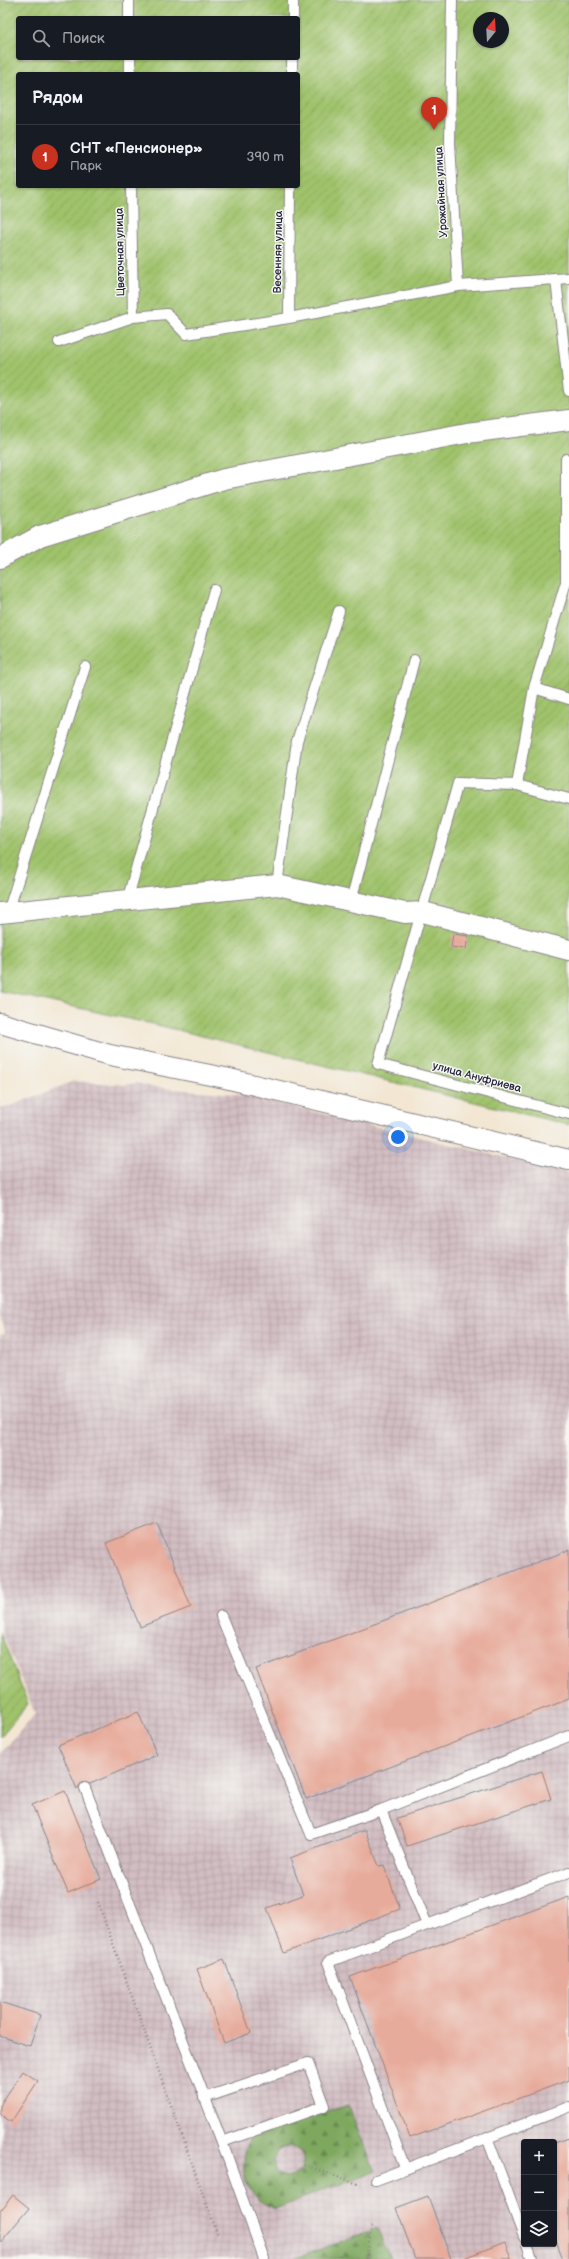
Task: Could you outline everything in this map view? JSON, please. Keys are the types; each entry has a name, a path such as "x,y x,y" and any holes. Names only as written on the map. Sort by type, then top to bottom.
{"street":[{"path":"0,558 40,536 224,479 467,433 569,420"},
{"path":"4,913 277,885 405,912 423,912 569,950"},
{"path":"0,1023 110,1055 225,1078 569,1160"}],"lane":[{"path":"129,0 129,16"},
{"path":"293,0 293,16"},
{"name":"Урожайная улица","path":"452,0 450,143 458,286"},
{"path":"130,60 130,72"},
{"path":"292,60 292,72"},
{"name":"Цветочная улица","path":"131,188 133,318"},
{"name":"Весенняя улица","path":"288,318 290,188"},
{"path":"59,342 133,318 167,314 186,334 288,318 458,286 569,278"},
{"path":"556,280 569,391"},
{"path":"517,785 534,688 568,582 566,459 569,460"},
{"path":"127,901 214,590"},
{"path":"277,885 297,741 339,611"},
{"path":"351,901 414,660"},
{"path":"4,913 85,667"},
{"path":"534,688 569,699"},
{"path":"423,912 458,783 517,785 569,799"},
{"name":"улица Ануфриева","path":"423,912 378,1064 569,1114"},
{"path":"221,1616 311,1834 381,1810 569,1736"},
{"path":"85,1788 222,2142 264,2259"},
{"path":"381,1810 427,1925"},
{"path":"405,2168 328,1962 569,1872"},
{"path":"204,2098 308,2062 324,2106 222,2142"},
{"path":"376,2180 569,2107"},
{"path":"487,2137 521,2229"},
{"path":"528,2247 532,2259"}],"path":[{"path":"98,1902 218,2236"},
{"path":"304,2165 362,2184"},
{"path":"366,2259 372,2226"}],"shaded area":[{"path":"74,1081 125,1085 137,1083 152,1087 245,1095 569,1173 569,2259 0,2259 0,1754 35,1714 0,1627 0,1335 5,1333 0,1317 0,1108 13,1105"}],"green space":[{"path":"0,0 569,0 569,1125 157,1025 0,991"},
{"path":"0,1632 28,1704 0,1737"},
{"path":"348,2105 375,2171 275,2209 256,2197 246,2180 244,2160 250,2138","holes":["291,2146 301,2152 303,2165 298,2174 289,2177 283,2176 277,2172 273,2160 279,2149"]},
{"path":"377,2228 390,2259 294,2259"}],"building":[{"path":"453,934 468,936 466,949 451,947"},
{"path":"157,1523 191,1607 140,1627 106,1543"},
{"path":"569,1550 569,1699 306,1799 256,1669"},
{"path":"138,1712 157,1755 90,1784 82,1782 77,1789 58,1745"},
{"path":"542,1771 551,1799 407,1846 397,1818"},
{"path":"65,1791 101,1879 68,1893 32,1805"},
{"path":"365,1830 379,1866 384,1865 400,1909 284,1953 267,1908 303,1895 290,1858"},
{"path":"569,1897 569,2080 410,2138 350,1977"},
{"path":"224,1959 251,2033 224,2043 197,1969"},
{"path":"0,2002 40,2015 30,2046 0,2036"},
{"path":"23,2071 38,2081 11,2122 0,2114 0,2105"},
{"path":"569,2138 569,2259 563,2259 557,2243 557,2142"},
{"path":"13,2195 29,2208 0,2243 0,2211"},
{"path":"428,2196 451,2259 415,2259 396,2208"},
{"path":"505,2242 511,2259 464,2259 464,2258"}],"place":[{"name":"СНТ «Пенсионер»","path":"434,130"}]}
